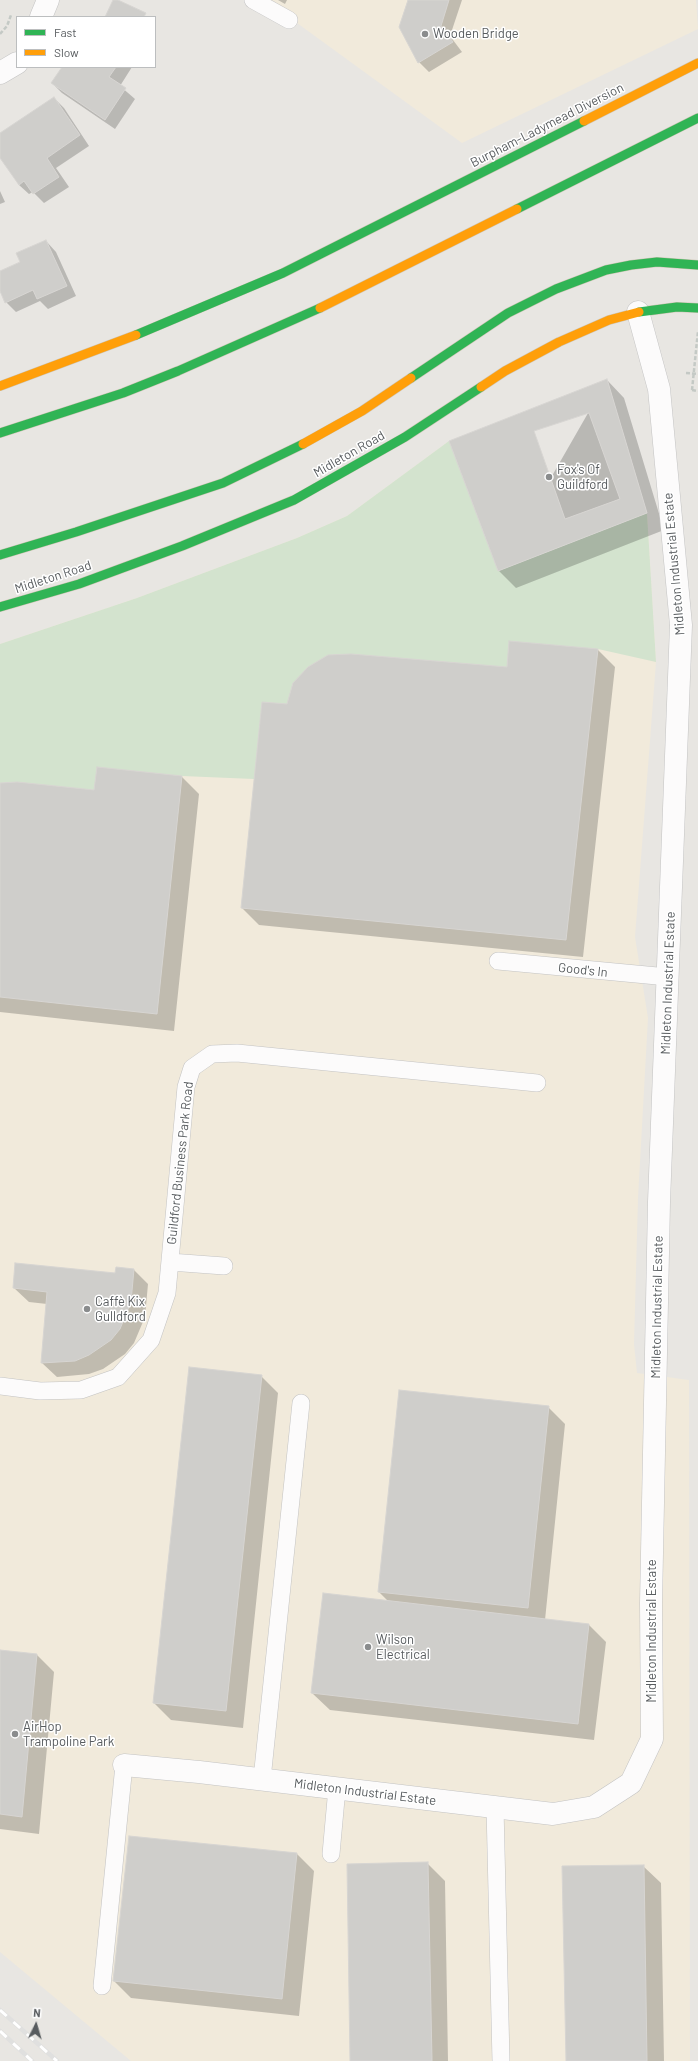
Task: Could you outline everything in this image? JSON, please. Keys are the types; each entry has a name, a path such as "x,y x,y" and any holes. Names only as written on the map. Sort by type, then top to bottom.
{"main road":[{"name":"Burpham-Ladymead Diversion","path":"0,386 155,328 276,276 698,63"},
{"path":"0,432 123,393 178,371 329,304 698,118"},
{"path":"0,556 223,483 293,450 362,411 508,313 556,289 606,270 631,265 657,262 698,265"},
{"name":"Midleton Road","path":"0,607 79,584 182,546 294,500 405,437 505,371 559,342 609,320 638,312 677,307 698,308"}],"street":[{"path":"41,16 48,0"},
{"path":"0,73 16,64"},
{"name":"Midleton Industrial Estate","path":"124,1765 262,1779 553,1814 594,1807 631,1783 652,1739 651,1595 659,1210 681,625 659,389 638,312"}],"lane":[{"path":"254,0 289,20"},
{"name":"Good's In","path":"498,961 668,977"},
{"name":"Guildford Business Park Road","path":"0,1386 40,1391 81,1390 118,1377 151,1340 166,1293 186,1087 192,1068 212,1054 237,1053 537,1083"},
{"path":"170,1262 224,1266"},
{"path":"262,1779 301,1403"},
{"path":"102,1986 124,1765"},
{"path":"332,1854 337,1788"},
{"path":"495,1807 501,2061"}],"path":[{"path":"0,34 7,26 12,13"},
{"path":"698,331 692,390 698,391"},
{"path":"683,373 698,374"}],"shaded area":[{"path":"257,0 696,0 698,29 462,143 297,23"},
{"path":"449,441 498,571 647,513 656,662 635,937 648,1018 638,1198 634,1344 637,1373 689,1380 690,2061 131,2061 0,1952 0,644 137,598 297,538 347,516"}],"green space":[{"path":"449,441 498,571 647,513 656,662 598,649 509,642 507,667 351,654 328,655 308,667 293,683 287,704 262,702 254,779 182,776 97,767 94,790 17,782 0,783 0,644 137,598 297,538 347,516"}],"building":[{"path":"113,0 118,0 146,13 144,16 105,16"},
{"name":"Wooden Bridge","path":"408,0 449,0 441,26 453,42 418,63 399,27"},
{"path":"61,68 115,68 109,77 126,88 105,120 51,83"},
{"path":"54,97 80,135 47,158 59,177 33,194 24,181 19,185 0,158 0,133"},
{"path":"46,240 67,286 37,299 33,290 5,303 0,291 0,271 20,262 16,253"},
{"name":"Fox's Of Guildford","path":"607,379 647,513 498,571 449,441"},
{"path":"589,413 620,499 565,519 534,431"},
{"path":"509,641 598,649 566,940 241,908 262,702 287,704 293,683 308,667 328,655 351,654 507,667"},
{"path":"97,767 182,776 157,1014 0,997 0,783 17,782 94,790"},
{"name":"Caffè Kix Gulldford","path":"15,1263 115,1273 116,1267 134,1269 131,1302 120,1329 111,1340 89,1355 75,1361 41,1363 47,1292 13,1288"},
{"path":"189,1367 262,1375 226,1711 153,1703"},
{"path":"399,1390 549,1406 528,1608 378,1592"},
{"path":"323,1593 589,1624 578,1724 311,1693"},
{"name":"AirHop Trampoline Park","path":"0,1650 37,1654 22,1817 0,1814"},
{"path":"129,1836 297,1853 282,1999 113,1981"},
{"path":"428,1862 432,2061 350,2061 347,1864"},
{"path":"644,1865 647,2061 566,2061 562,1866"}],"railway":[{"path":"0,2010 57,2061"},
{"path":"0,2031 32,2061"}],"traffic: fast":[{"path":"517,209 698,118"},
{"path":"136,335 283,273 584,121"},
{"path":"411,378 508,313 556,289 606,270 631,265 657,262 698,265"},
{"path":"639,312 677,307 698,308"},
{"path":"0,433 123,393 178,371 320,308"},
{"path":"0,607 79,584 182,546 294,500 405,437 481,387"},
{"path":"0,555 76,532 223,483 303,444"}],"traffic: slow":[{"path":"584,121 698,63"},
{"path":"320,308 517,209"},
{"path":"481,387 505,371 559,342 609,320 639,312"},
{"path":"0,386 136,335"},
{"path":"303,444 362,411 411,378"}],"place":[{"name":"Wooden Bridge","path":"425,34"},
{"name":"Fox's Of Guildford","path":"549,477"},
{"name":"Caffè Kix Gulldford","path":"87,1309"},
{"name":"Wilson Electrical","path":"368,1647"},
{"name":"AirHop Trampoline Park","path":"15,1734"}]}
